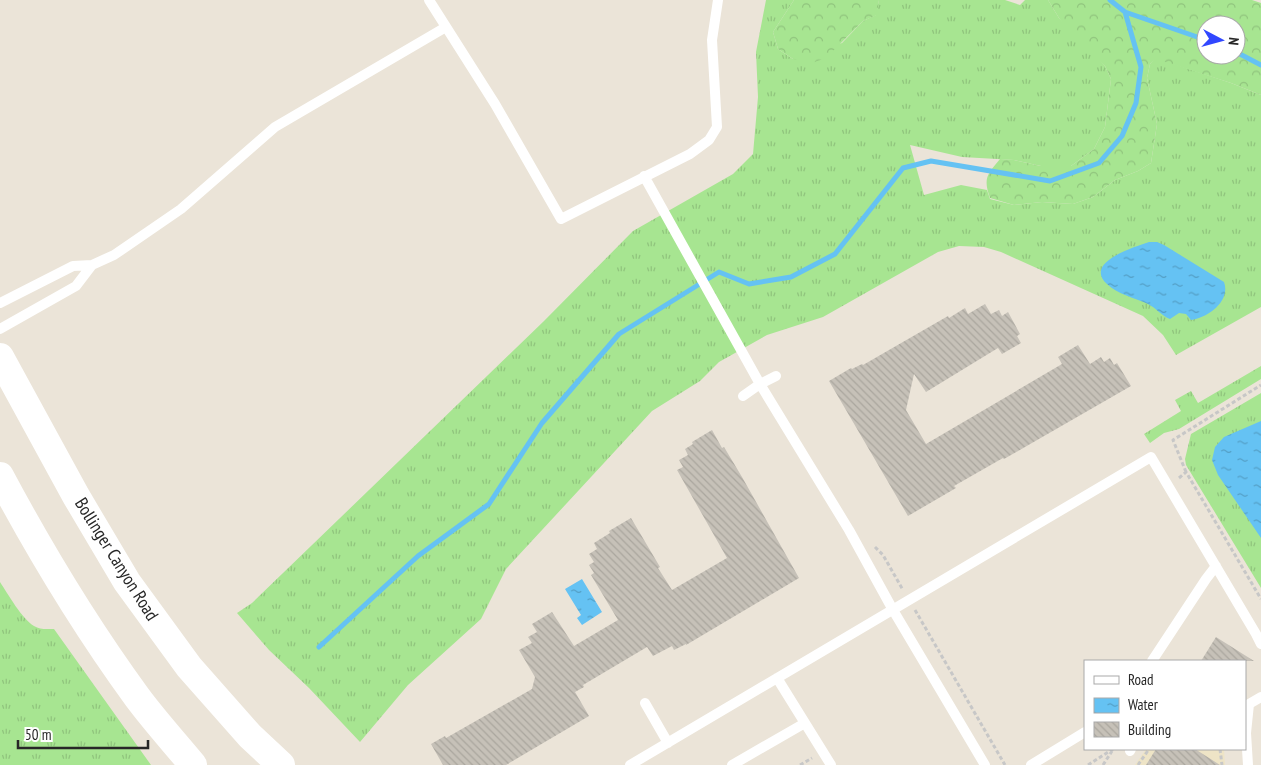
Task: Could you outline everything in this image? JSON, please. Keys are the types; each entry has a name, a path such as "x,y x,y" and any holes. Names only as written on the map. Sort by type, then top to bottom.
{"main road":[{"name":"Bollinger Canyon Road","path":"0,357 76,496 127,582 189,667 250,736 280,765"},
{"path":"0,476 28,530 80,615 138,698 193,765"}],"lane":[{"path":"429,0 495,104 561,219 690,154 709,140 717,127 712,40 718,0"},
{"path":"0,303 73,266 92,265 114,255 181,209 275,127 446,27"},
{"path":"644,176 760,384 849,530 893,610 985,765"},
{"path":"0,329 76,286 92,265"},
{"path":"743,396 776,376"},
{"path":"630,765 1151,457 1261,644"},
{"path":"1153,660 1216,566"},
{"path":"777,678 831,765"},
{"path":"1248,765 1246,733 1249,704 1261,697"},
{"path":"645,703 668,743"},
{"path":"732,765 805,722"},
{"path":"1031,765 1084,733"}],"path":[{"path":"1261,385 1173,440 1186,472 1261,599"},
{"path":"1168,486 1186,472"},
{"path":"1088,765 1111,750"},
{"path":"1103,765 1112,750"},
{"path":"1220,750 1222,765"}],"shaded area":[{"path":"1145,750 1224,750 1225,765 1135,765"}],"green space":[{"path":"766,0 794,0 773,32 778,49 793,59 842,43 863,21 876,15 879,0 1005,0 1020,5 1025,0 1048,0 1059,18 1105,66 1111,79 1105,127 1094,149 1071,166 1041,166 1014,160 962,157 910,145 924,195 961,185 987,190 990,199 1014,205 1042,202 1073,204 1093,197 1115,180 1138,171 1151,163 1157,124 1147,78 1150,64 1156,58 1261,95 1261,307 1176,355 1163,335 1143,316 1001,252 984,247 959,246 938,252 823,317 767,335 719,362 700,381 652,411 506,569 481,619 408,685 360,742 309,688 269,650 237,613 252,603 544,321 633,231 733,174 753,154 758,97 756,52"},
{"path":"794,0 879,0 877,15 863,21 826,58 812,63 793,59 778,49 773,32"},
{"path":"1048,0 1252,0 1261,3 1261,95 1231,83 1156,59 1150,64 1147,78 1157,124 1151,163 1138,171 1115,180 1093,197 1073,204 1042,202 1014,205 990,198 987,186 988,177 1000,159 1041,166 1071,166 1094,149 1105,127 1111,79 1105,66 1075,40"},
{"path":"1261,366 1261,379 1179,429 1164,433 1150,443 1144,434 1181,411 1175,400 1191,391 1198,403"},
{"path":"1261,393 1261,588 1186,465 1185,459 1191,434"},
{"path":"0,582 29,623 39,628 54,629 151,765 0,765"}],"water":[{"path":"1149,242 1157,242 1164,245 1224,282 1224,296 1221,302 1211,312 1198,319 1191,320 1186,314 1179,313 1170,319 1148,304 1121,293 1107,284 1101,276 1101,269 1106,262 1123,252"},
{"path":"1261,421 1261,538 1218,475 1212,460 1215,447 1224,437"},
{"path":"582,579 602,612 582,625 577,618 581,615 565,589"}],"building":[{"path":"985,304 991,314 999,310 1002,316 1008,312 1020,334 1017,336 1021,343 1002,354 998,348 926,392 914,374 906,410 926,444 1062,364 1058,357 1078,345 1090,364 1101,357 1104,362 1110,358 1114,365 1117,363 1131,386 954,486 956,488 908,516 829,381 851,368 863,365 948,316 949,318 965,308 968,314"},
{"path":"712,430 742,477 799,578 686,645 674,650 672,646 653,656 647,647 583,685 584,687 575,692 589,716 506,765 443,765 431,744 445,736 446,738 532,689 535,677 519,650 532,643 528,637 537,632 532,624 552,612 574,646 618,620 591,575 594,573 589,565 594,562 589,554 597,549 594,543 610,533 609,531 631,518 672,590 727,558 677,470 683,467 679,460 688,455 685,449 693,444 692,442"},
{"path":"1216,637 1254,661 1246,660 1202,660"},
{"path":"1155,750 1197,750 1220,765 1146,765"}],"waterway":[{"path":"1110,0 1125,12 1196,37"},
{"path":"319,647 418,556 489,504 542,423 619,334 719,272 749,284 791,277 835,254 903,168 931,161 1050,181 1099,163 1122,136 1136,103 1141,67 1125,12"},
{"path":"1246,57 1261,65"}]}
